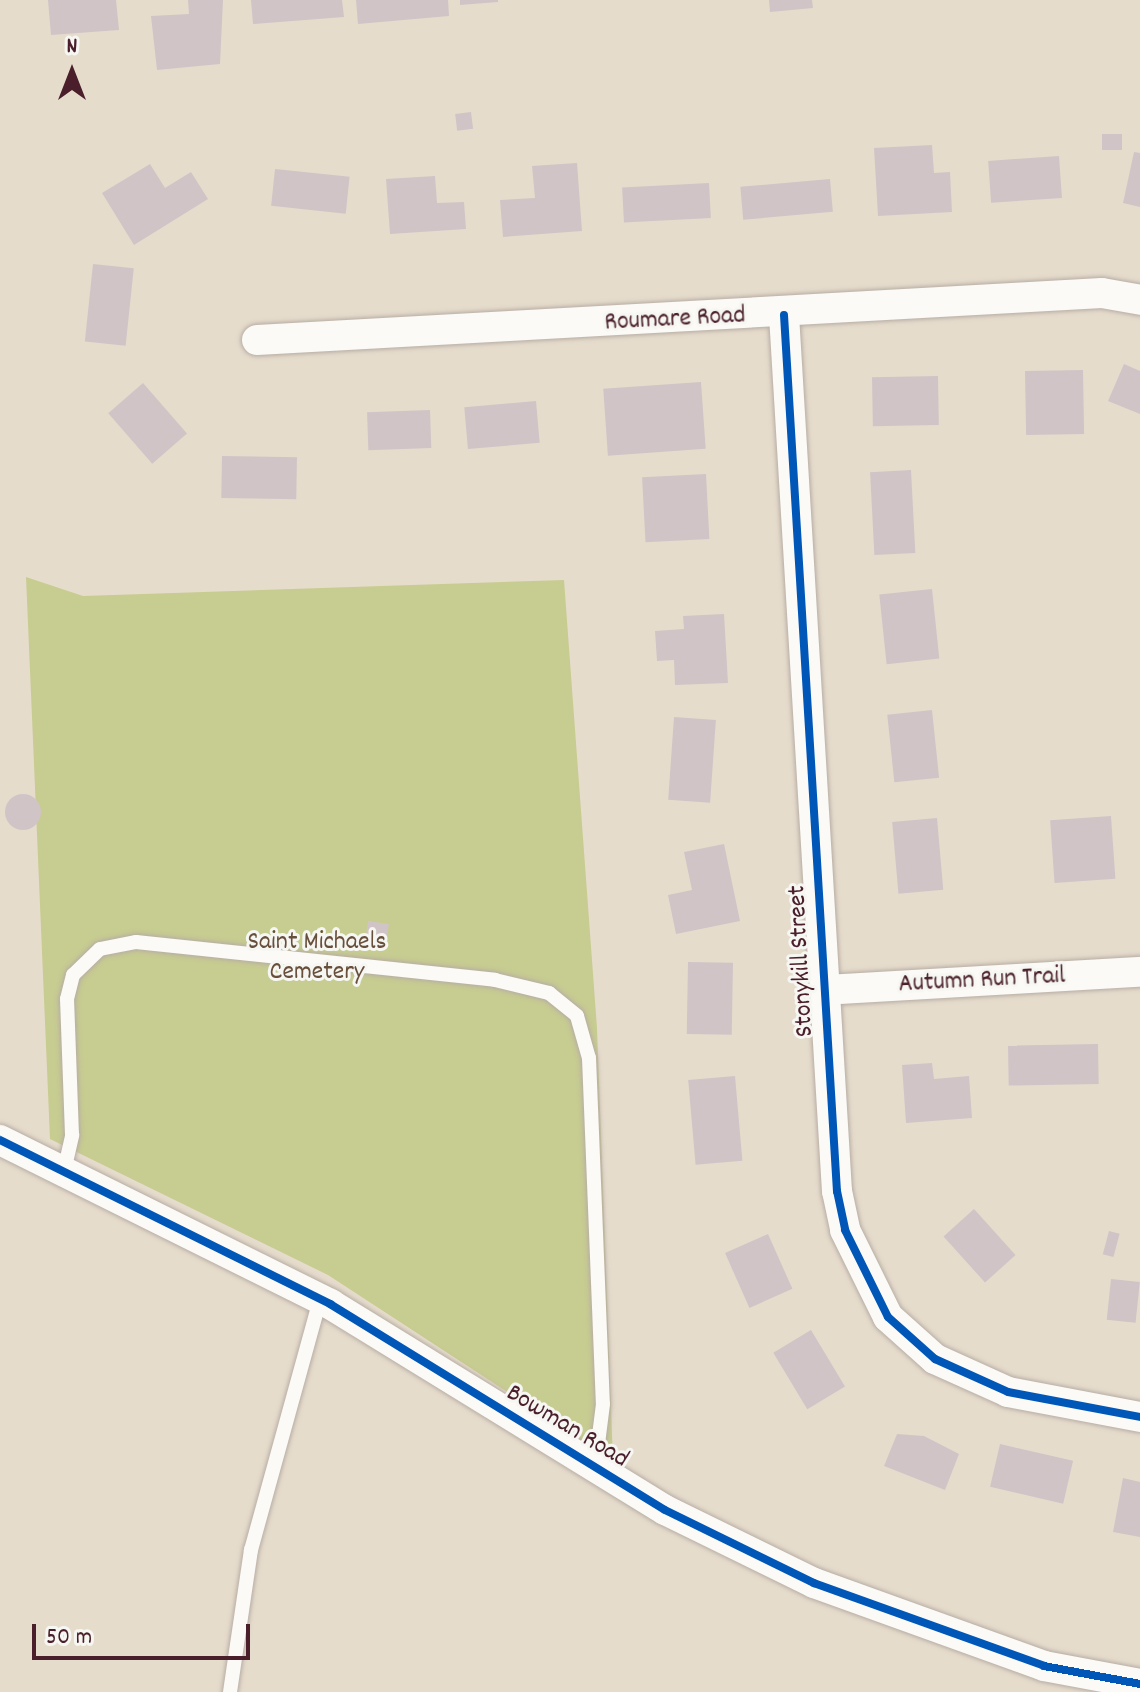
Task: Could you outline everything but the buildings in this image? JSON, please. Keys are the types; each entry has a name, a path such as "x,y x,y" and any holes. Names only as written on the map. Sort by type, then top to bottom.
{"street":[{"name":"Roumare Road","path":"257,340 784,315 1102,293 1140,300"},
{"name":"Stonykill Street","path":"784,315 837,1191 858,1264 888,1317 935,1359 1008,1392 1140,1417"},
{"name":"Autumn Run Trail","path":"824,990 1140,972"},
{"name":"Bowman Road","path":"0,1140 320,1299 595,1468 801,1577 927,1630 1044,1666 1140,1684"}],"lane":[{"path":"64,1171 72,1135 67,999 73,975 100,949 136,942 495,980 549,993 577,1016 589,1058 603,1404 595,1468"},
{"path":"230,1692 251,1550 320,1299"}],"green space":[{"name":"Saint Michaels Cemetery","path":"26,577 83,596 564,580 597,1028 613,1461 328,1275 50,1139"}],"cycle path":[{"path":"784,315 837,1191 845,1230 888,1317 935,1359 1008,1392 1140,1417"},
{"path":"0,1140 330,1304 665,1510 814,1583 1044,1666 1140,1684"}]}
